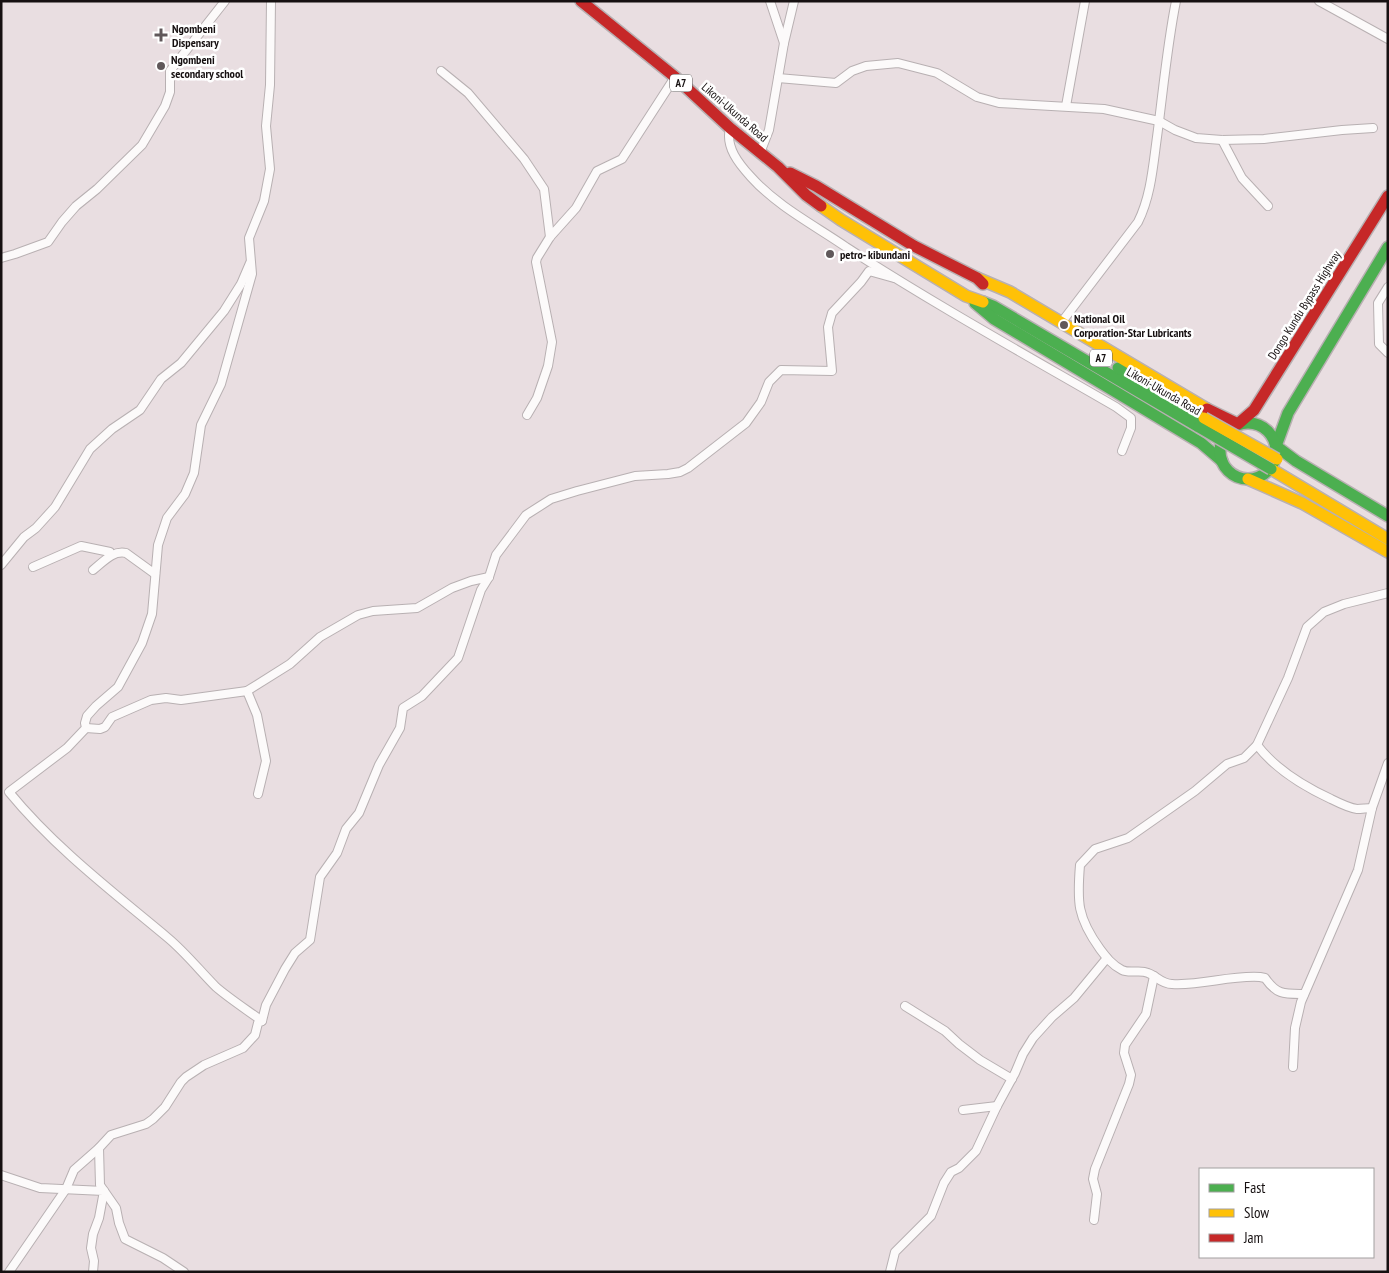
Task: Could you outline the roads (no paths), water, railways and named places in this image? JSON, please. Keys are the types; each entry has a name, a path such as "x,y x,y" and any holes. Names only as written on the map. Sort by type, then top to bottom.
{"highway":[{"name":"Likoni-Ukunda Road","path":"581,1 675,77 730,128 778,167 806,195 834,215 966,296 995,302 1277,459 1388,527"},
{"name":"Likoni-Ukunda Road","path":"778,167 816,186 914,246 977,278 995,302 1388,539"},
{"name":"Dongo Kundu Bypass Highway","path":"1238,424 1254,410 1388,196"},
{"path":"1248,479 1258,477 1268,471 1275,457 1276,446 1288,413 1388,247"},
{"path":"977,278 1010,292 1210,411 1238,424"},
{"path":"966,296 994,319 1201,443 1222,461 1232,474 1278,489 1388,552"},
{"path":"1222,461 1220,450 1222,439 1229,430 1238,424 1248,422 1259,425 1268,431 1276,446 1296,461 1388,516"}],"street":[{"path":"1,258 48,242 76,206 97,189 142,145 166,106 170,92 170,71 225,1"},
{"path":"86,728 87,716 118,688 142,643 152,614 158,546 167,518 185,494 194,473 201,425 221,384 252,274 249,238 264,201 270,169 266,126 271,51 271,1"},
{"path":"770,1 784,43"},
{"path":"760,153 770,130 784,43 794,1"},
{"path":"1066,106 1085,1"},
{"path":"1061,323 1138,222 1144,211 1151,182 1176,1"},
{"path":"1319,1 1388,39"},
{"path":"778,78 836,83 852,71 866,66 898,63 937,73 977,97 998,104 1104,109 1159,121 1196,138 1222,140 1264,139 1374,128"},
{"path":"441,71 468,93 524,159 544,189 550,238"},
{"path":"527,414 536,398 548,366 552,342 536,262 550,238 576,208 597,171 622,159 675,77"},
{"path":"730,128 727,137 735,158 752,178 780,203 894,278 1116,407 1130,418 1131,428 1122,451"},
{"path":"1222,140 1242,178 1268,206"},
{"path":"1,565 24,537 36,528 55,507 90,449 112,429 140,410 161,379 181,363 224,311 241,284 251,261"},
{"path":"9,1272 66,1189 74,1170 112,1135 146,1124 153,1119 164,1107 180,1082 186,1077 204,1064 244,1048 255,1034 258,1023 262,1020 266,1004 285,969 295,953 310,940 320,877 337,853 346,830 359,813 379,766 400,728 403,708 422,696 437,681 446,668 458,658 481,590 489,576 496,555 526,515 551,499 635,476 680,472 688,468 746,423 762,402 769,382 781,370 832,371 828,327 832,313 869,271 894,278"},
{"path":"1388,287 1378,303 1378,344 1388,353"},
{"path":"33,567 81,546 110,552 111,555"},
{"path":"93,570 111,555 126,552 155,574"},
{"path":"86,728 100,729 105,727 112,717 151,700 166,698 181,700 247,692 290,664 320,637 358,615 373,611 417,608 452,588 489,576"},
{"path":"1304,994 1276,991 1260,976 1224,978 1194,984 1170,984 1144,972 1126,972 1116,967 1090,935 1080,914 1078,904 1080,865 1095,849 1128,838 1195,791 1227,764 1244,758 1257,745 1288,678 1307,627 1324,612 1344,604 1388,593"},
{"path":"247,692 257,715 266,761 258,794"},
{"path":"9,792 67,748 86,728"},
{"path":"1257,745 1266,756 1308,788 1356,809 1372,808"},
{"path":"1293,1067 1295,1028 1304,994 1358,870 1372,808 1388,763"},
{"path":"1,787 9,792 25,811 62,847 120,900 170,940 217,988 262,1020"},
{"path":"890,1272 895,1252 931,1216 951,1172 959,1168 976,1151 996,1106 1012,1080 1022,1054 1033,1038 1074,998 1107,958"},
{"path":"1094,1220 1097,1194 1093,1179 1094,1169 1129,1084 1131,1076 1124,1053 1125,1045 1146,1014 1154,976"},
{"path":"905,1006 946,1031 968,1052 1012,1080"},
{"path":"963,1110 996,1106"},
{"path":"99,1148 100,1185 116,1208 125,1239 163,1258 184,1272"},
{"path":"1,1175 40,1188 104,1191"},
{"path":"93,1272 94,1261 91,1248 104,1191"}],"place":[{"name":"Ngombeni Dispensary","path":"161,35"},
{"name":"Ngombeni secondary school","path":"161,66"},
{"name":"petro- kibundani","path":"830,254"},
{"name":"National Oil Corporation-Star Lubricants","path":"1064,325"}]}
